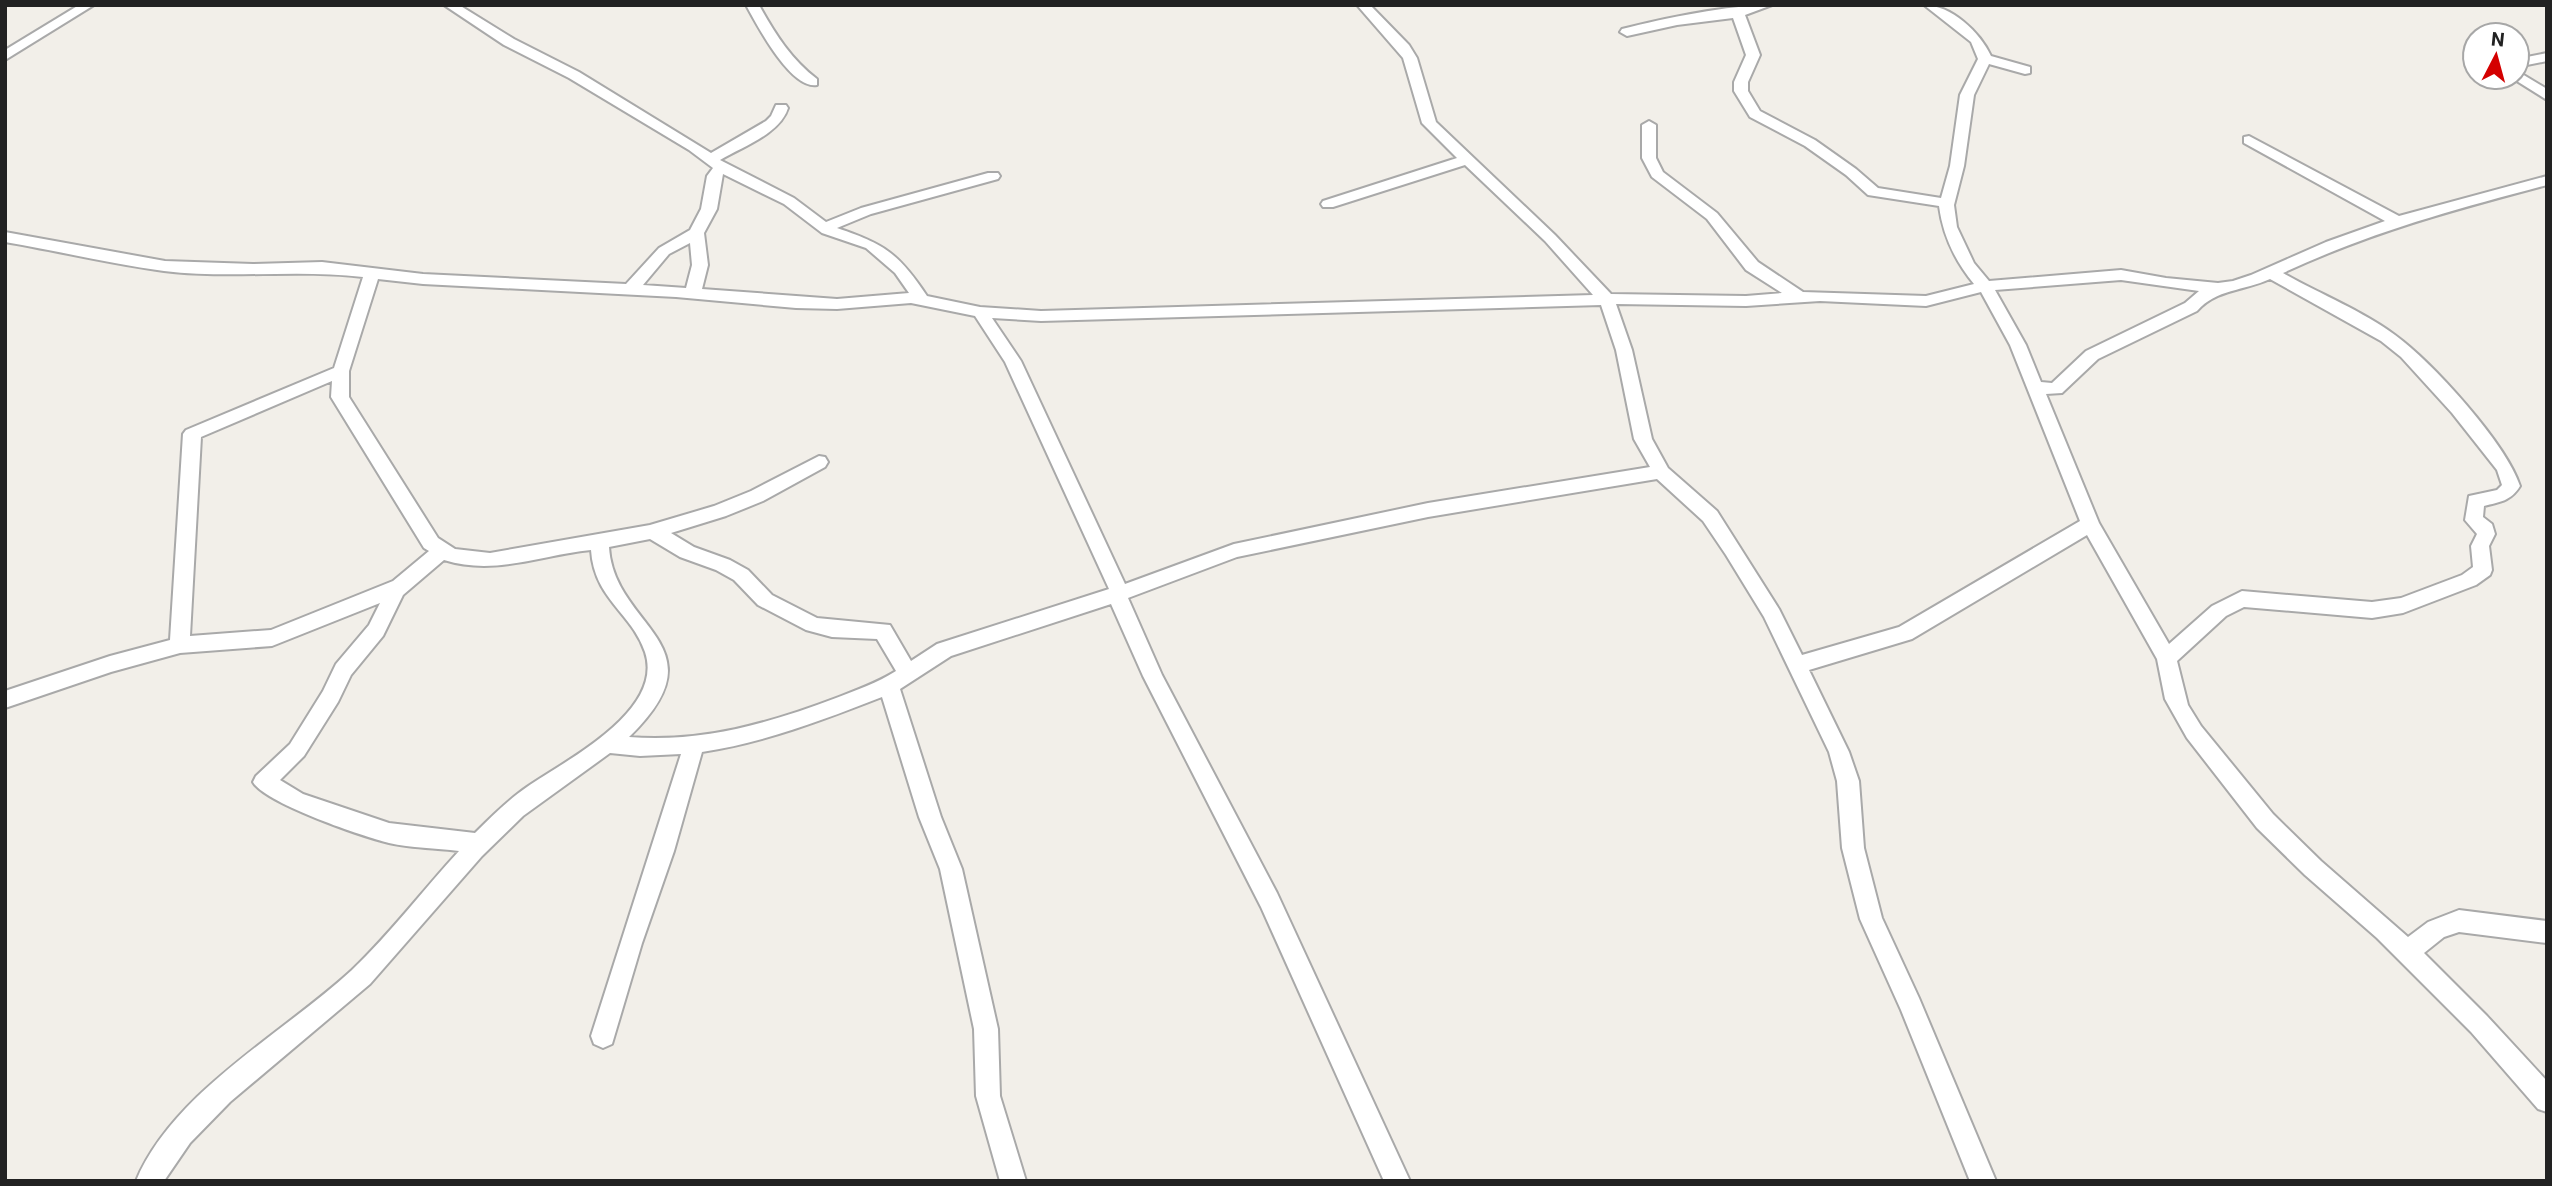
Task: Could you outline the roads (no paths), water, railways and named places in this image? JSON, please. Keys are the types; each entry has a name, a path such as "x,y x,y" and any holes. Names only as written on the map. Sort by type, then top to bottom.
{"street":[{"path":"5,56 88,5"},
{"path":"450,5 509,42 574,75 716,163 789,201 824,228 863,241 901,269 921,299"},
{"path":"752,5 773,41 794,68 812,82"},
{"path":"1363,5 1404,48 1410,58 1429,123 1550,238 1607,300 1627,362 1638,425 1661,472 1710,516 1772,614 1839,752 1848,781 1853,848 1871,919 1911,1006 1977,1180"},
{"path":"1627,32 1677,21 1738,13 1766,5"},
{"path":"1930,5 1977,40 1984,59 1967,95 1957,166 1946,203 1949,227 1967,265 1985,286 2018,345 2090,524 2167,658 2175,699 2180,710 2194,732 2265,821 2407,952 2479,1024 2547,1100"},
{"path":"1738,13 1753,55 1741,82 1741,92 1755,114 1822,151 1873,192 1946,203"},
{"path":"1984,59 2025,70"},
{"path":"2531,85 2547,96"},
{"path":"630,290 664,251 696,233 709,209 716,163 771,124 778,118 781,108"},
{"path":"1649,125 1649,158 1657,174 1712,216 1752,266 1799,297"},
{"path":"2249,140 2397,221"},
{"path":"1328,204 1468,159"},
{"path":"824,228 866,211 993,176"},
{"path":"2037,387 2056,388 2092,355 2191,307 2199,298 2218,288 2245,283 2331,245 2397,221 2547,180"},
{"path":"693,293 700,265 696,233"},
{"path":"5,237 165,266 253,269 322,267 423,279 693,293 837,304 895,298 921,299 980,312 1108,315 1638,298 1746,301 1799,297 1926,301 1985,286 2048,278 2121,275 2218,288"},
{"path":"372,272 341,371 340,397 431,544 459,560 480,562 650,532 720,511 757,496 819,462"},
{"path":"2167,658 2219,611 2242,599 2372,610 2403,605 2469,580 2483,570 2480,546 2486,534 2485,529 2474,520 2475,501 2503,495 2511,486 2511,478 2505,468 2458,409 2407,353 2387,337 2270,273"},
{"path":"980,312 1013,361 1118,593 1138,646 1269,900 1397,1181"},
{"path":"180,645 191,434 341,371"},
{"path":"606,744 640,747 694,745 744,737 796,722 899,680 944,650 1161,580 1234,551 1452,505 1661,472"},
{"path":"1797,665 1905,633 2090,524"},
{"path":"650,532 661,535 687,552 723,565 741,575 765,600 813,625 886,633 930,817 951,869 986,1030 988,1096 1013,1181"},
{"path":"149,1181 173,1146 217,1097 253,1064 360,978 405,932 477,843 518,806 606,744 644,708 658,676 657,659 644,632 606,578 600,542"},
{"path":"5,700 110,664 180,645 272,638 398,587 441,552"},
{"path":"398,587 376,630 343,670 331,696 296,750 264,783 296,801 389,833 477,843"},
{"path":"603,1036 694,745"},
{"path":"2407,952 2436,929 2459,921 2547,932"}]}
